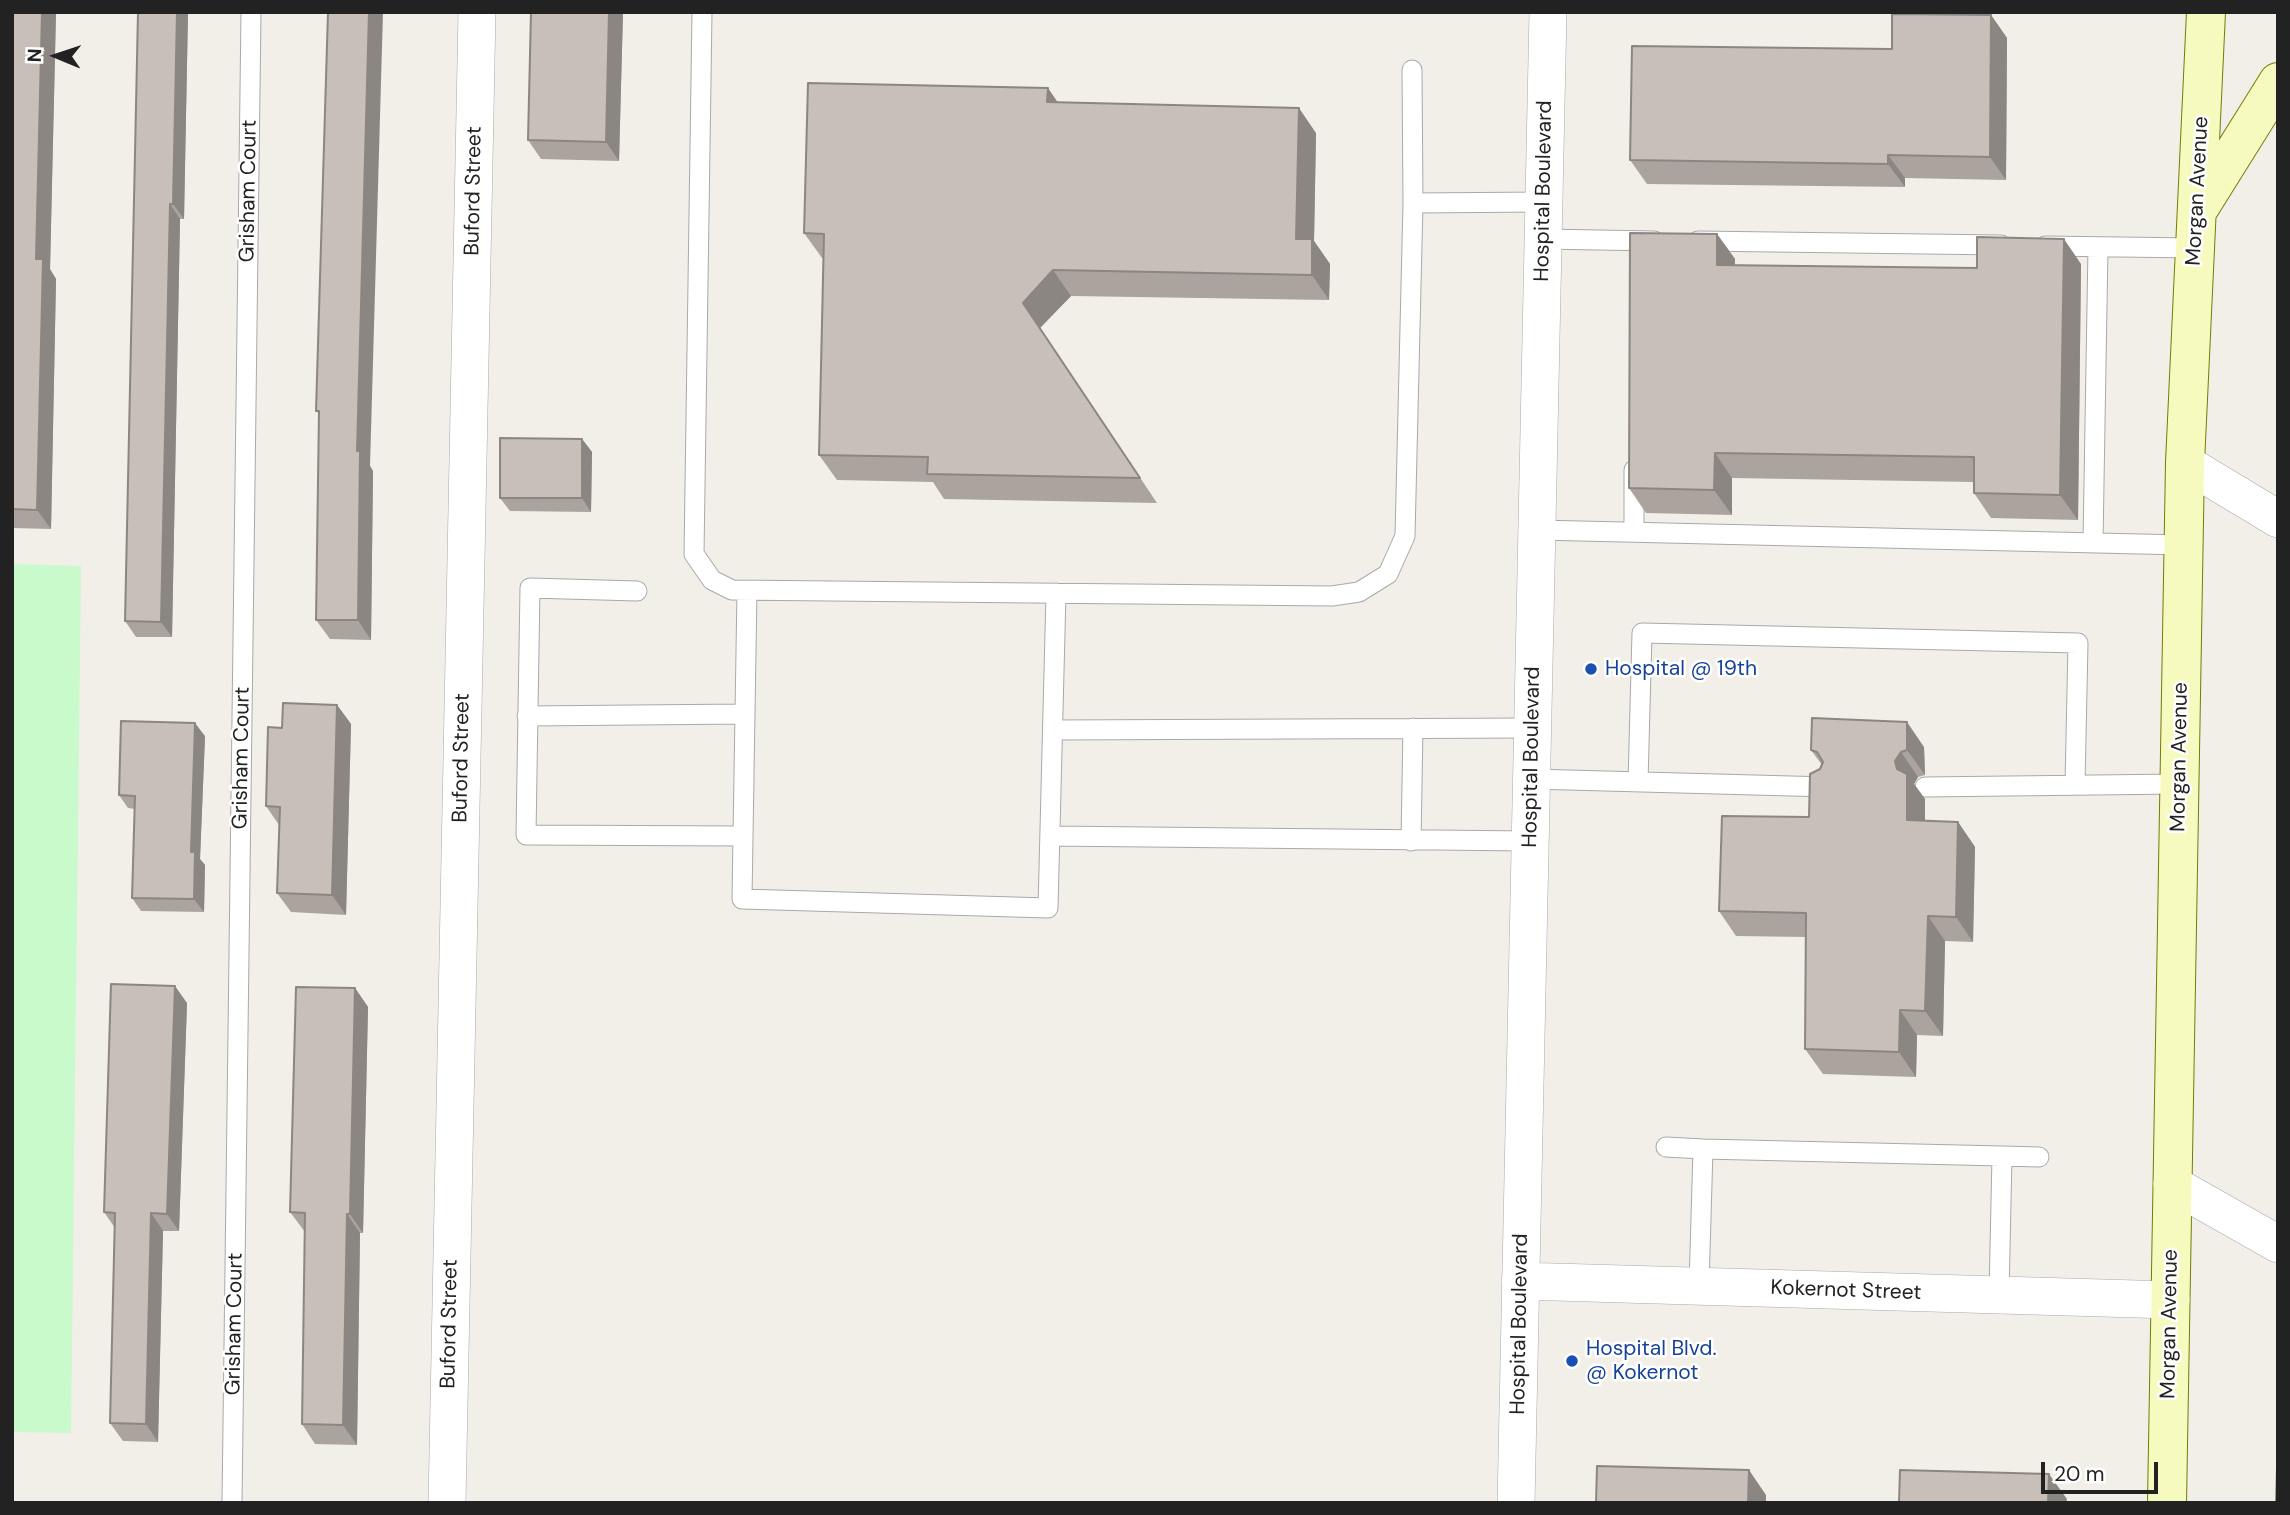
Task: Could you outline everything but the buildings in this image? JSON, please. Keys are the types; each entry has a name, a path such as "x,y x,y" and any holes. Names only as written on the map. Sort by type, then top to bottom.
{"main road":[{"name":"Morgan Avenue","path":"2166,1503 2186,463 2206,12"},
{"path":"2196,230 2276,90"}],"street":[{"name":"Buford Street","path":"447,1503 477,12"},
{"name":"Hospital Boulevard","path":"1516,1503 1548,12"},
{"path":"2186,463 2278,519"},
{"path":"2172,1184 2278,1244"},
{"name":"Kokernot Street","path":"1520,1281 2171,1300"}],"lane":[{"name":"Grisham Court","path":"232,1503 251,12"},
{"path":"702,12 694,554 712,580 732,590 1332,596 1359,592 1388,574 1405,536 1413,203 1412,71"},
{"path":"1413,203 1544,202"},
{"path":"1543,239 1634,247 2098,247 2196,230"},
{"path":"2093,542 2098,247"},
{"path":"1634,449 1634,532"},
{"path":"1537,530 2184,545"},
{"path":"637,591 530,588 526,835 743,836"},
{"path":"747,590 742,899 1048,908 1056,593"},
{"path":"1638,782 1642,633 2078,643 2075,785"},
{"path":"527,716 745,713"},
{"path":"1411,841 1413,728"},
{"path":"1053,730 1533,728"},
{"path":"1531,779 1828,787"},
{"path":"1925,787 2179,785"},
{"path":"1051,836 1530,841"},
{"path":"1667,1147 2039,1157"},
{"path":"1699,1286 1703,1149"},
{"path":"1999,1295 2002,1156"}],"green space":[{"path":"12,564 81,566 71,1433 12,1432"}],"place":[{"name":"Hospital @ 19th","path":"1591,669"},
{"name":"Hospital Blvd. @ Kokernot","path":"1572,1361"}]}
